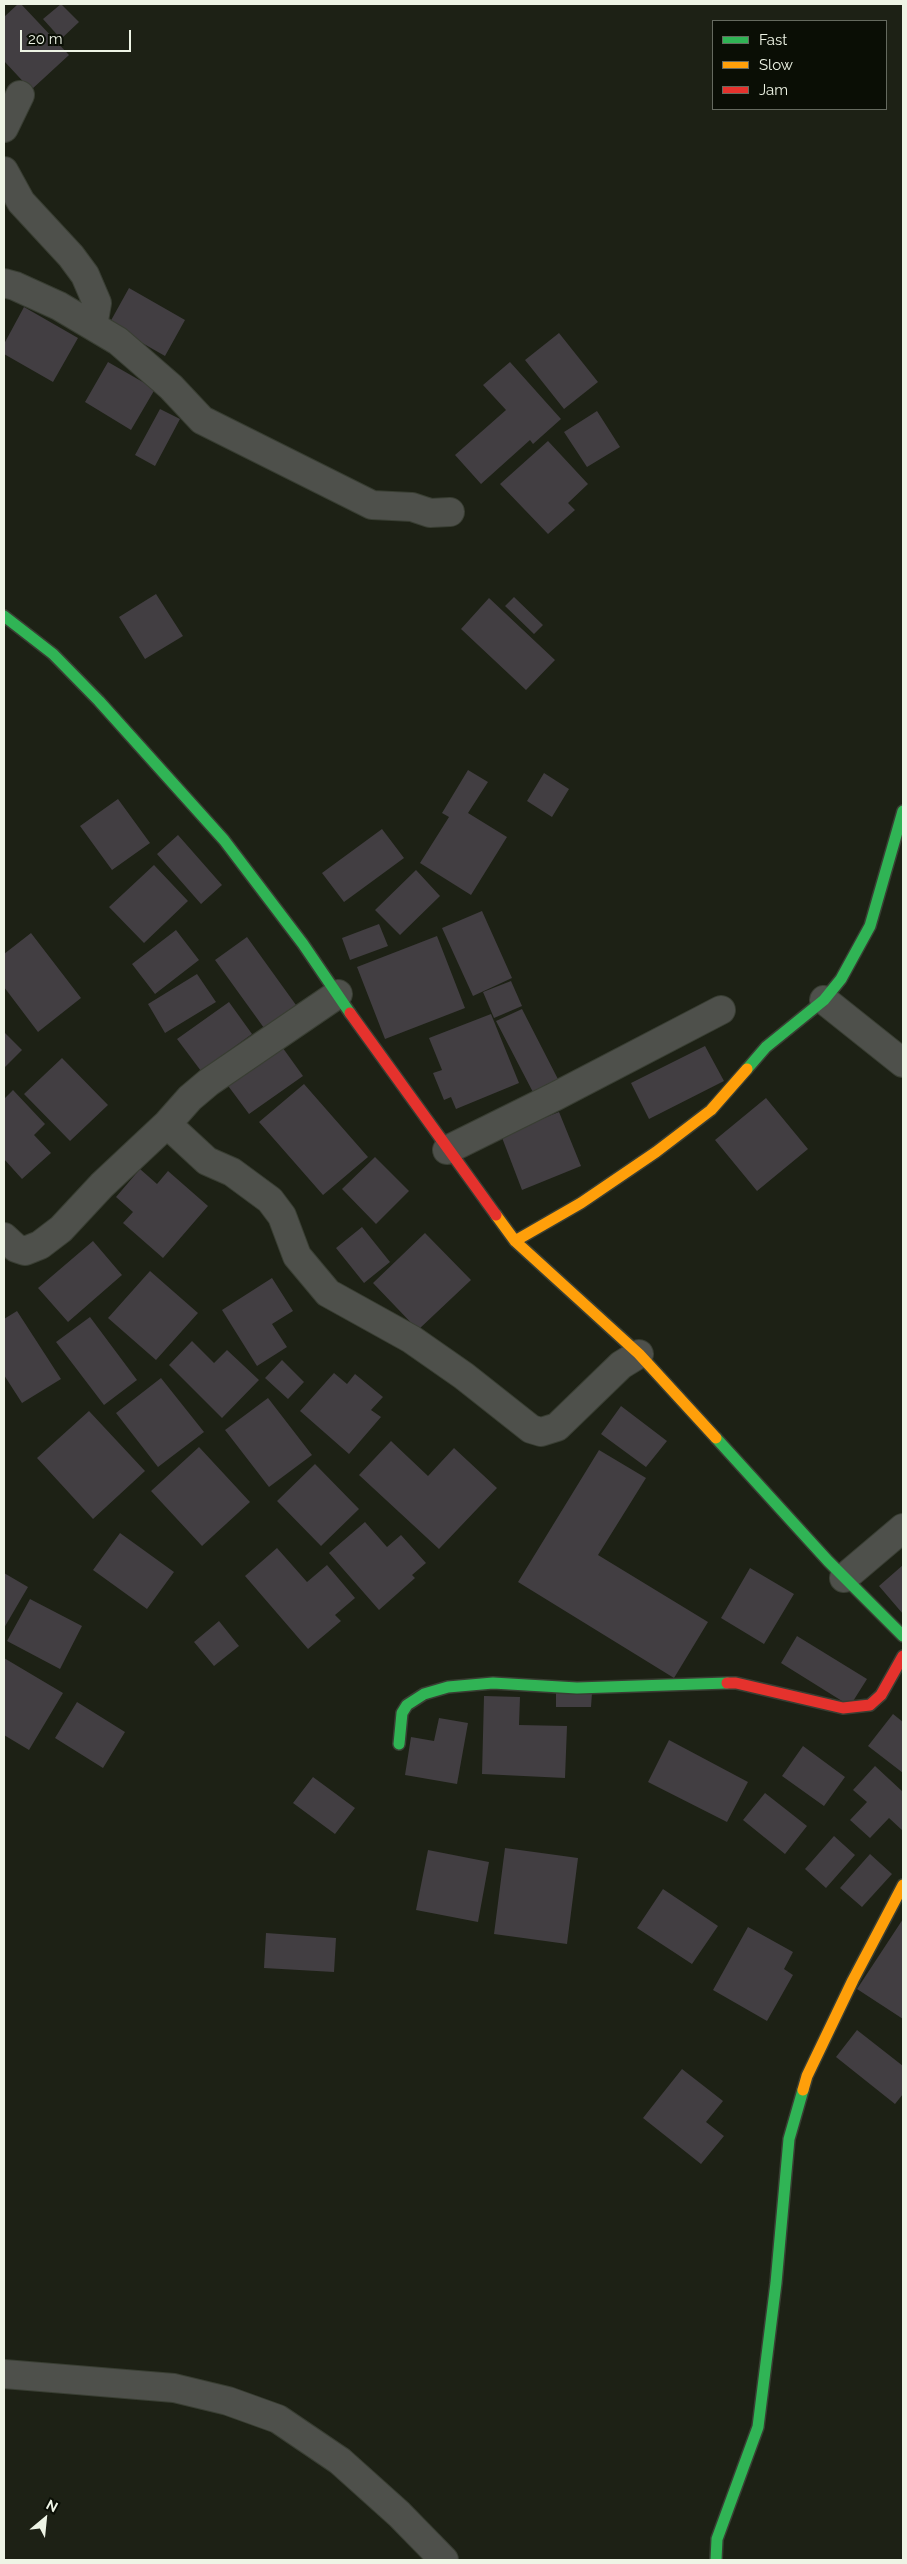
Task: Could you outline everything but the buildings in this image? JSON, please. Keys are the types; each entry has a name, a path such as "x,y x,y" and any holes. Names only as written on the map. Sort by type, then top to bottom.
{"street":[{"path":"4,128 20,95"},
{"path":"4,171 21,202 71,256 85,275 97,303 93,326"},
{"path":"4,283 59,306 118,341 154,371 202,420 372,505 412,507 430,513 450,512"},
{"path":"4,616 53,654 99,701 217,833 263,890 338,994 375,1050 515,1241 639,1354 844,1578 903,1636"},
{"path":"515,1241 581,1202 656,1152 711,1110 766,1047 824,1000 841,979 870,926 903,812"},
{"path":"4,1237 16,1248 25,1250 40,1246 61,1229 102,1185 167,1124 190,1098 210,1082 338,994"},
{"path":"824,1000 903,1063"},
{"path":"447,1150 556,1096 721,1010"},
{"path":"167,1124 207,1161 232,1172 270,1200 282,1216 297,1256 328,1293 411,1339 464,1376 531,1429 541,1432 558,1426 621,1365 639,1354"},
{"path":"844,1578 903,1528"},
{"path":"399,1744 402,1713 407,1705 424,1694 448,1687 493,1683 577,1688 736,1683 755,1685 843,1708 870,1705 881,1694 903,1656"},
{"path":"716,2560 717,2539 758,2427 776,2283 788,2139 807,2076 853,1980 903,1885"},
{"path":"4,2374 174,2388 228,2401 278,2419 340,2461 399,2514 444,2560"}],"traffic: fast":[{"path":"4,616 53,654 99,701 224,840 303,944 350,1013"},
{"path":"747,1069 766,1047 824,1000 841,979 870,926 903,811"},
{"path":"716,1438 828,1561 903,1636"},
{"path":"399,1744 402,1713 407,1705 424,1694 448,1687 493,1683 577,1688 727,1683"},
{"path":"716,2560 717,2539 758,2427 776,2283 789,2139 803,2090"}],"traffic: slow":[{"path":"515,1241 581,1203 656,1152 711,1110 747,1069"},
{"path":"496,1215 515,1241 639,1354 716,1438"},
{"path":"803,2090 807,2076 853,1980 903,1885"}],"traffic: jam":[{"path":"350,1013 496,1215"},
{"path":"727,1683 736,1683 843,1708 870,1705 881,1695 903,1656"}]}
